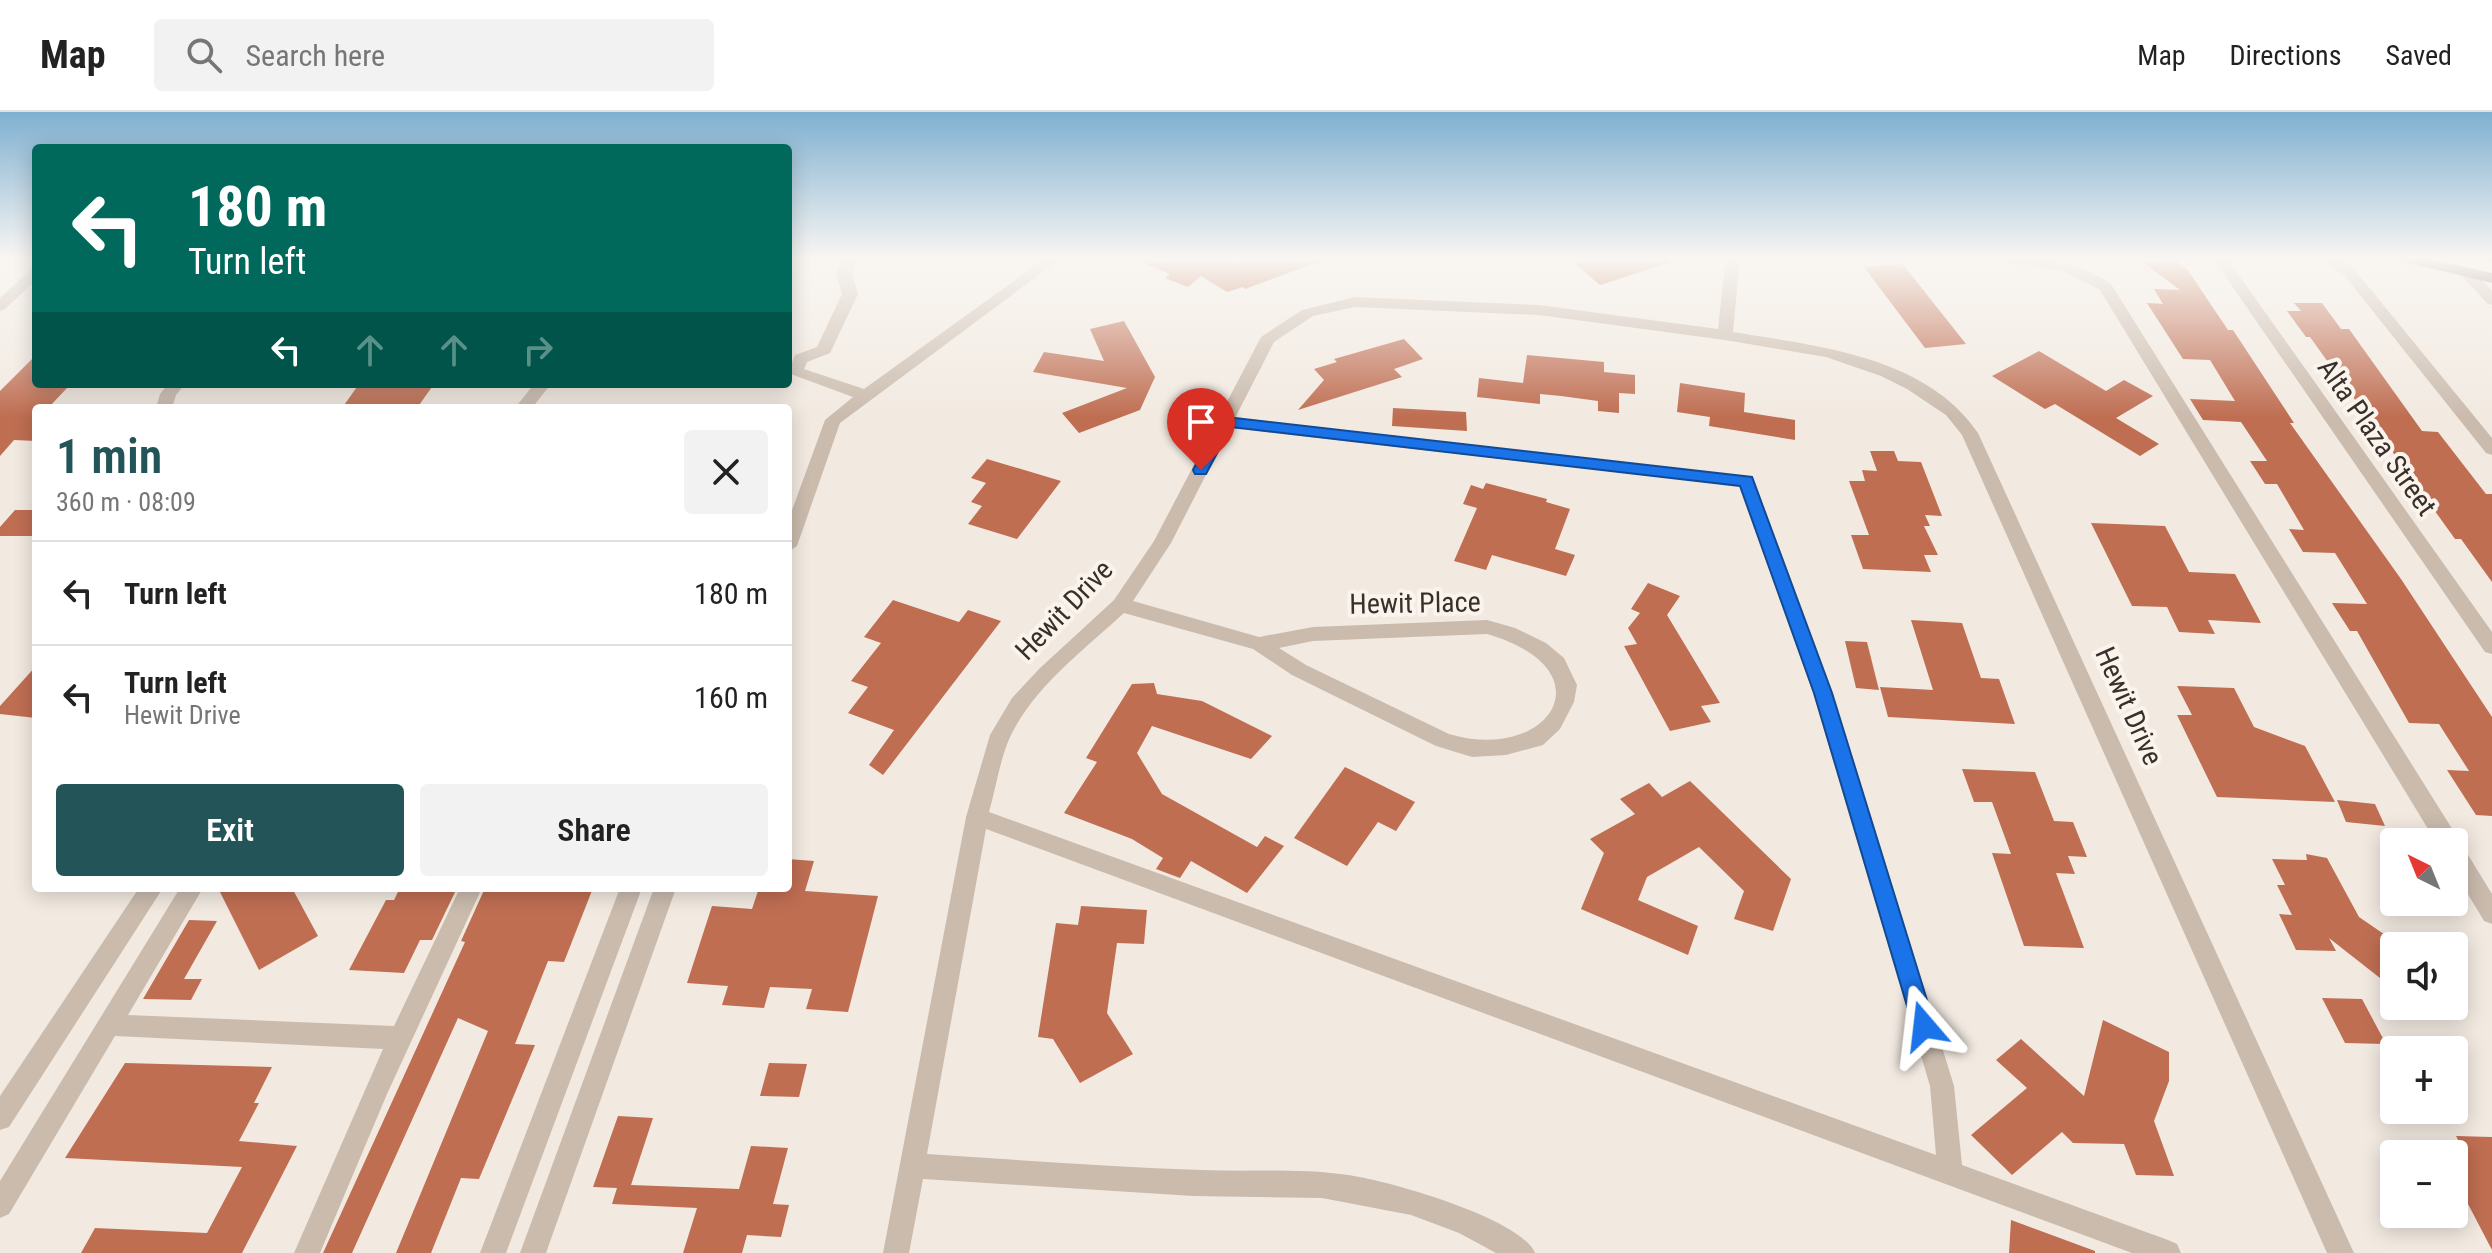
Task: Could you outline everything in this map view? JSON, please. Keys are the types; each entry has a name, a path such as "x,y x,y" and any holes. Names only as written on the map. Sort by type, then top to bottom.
{"street":[{"path":"842,310 824,350 801,359 795,371 864,395"},
{"path":"792,535 833,420 982,310"},
{"name":"Hewit Drive","path":"896,1253 977,817 1000,735 1019,704 1046,674 1121,605 1162,543 1267,340 1282,326 1314,310"},
{"name":"Hewit Drive","path":"1541,310 1725,335 1829,353 1887,372 1952,411 1970,433 2341,1253"},
{"path":"1725,335 1728,310"},
{"path":"2120,310 2439,828"},
{"name":"Alta Plaza Street","path":"2256,310 2492,647"},
{"path":"2380,310 2492,449"},
{"path":"526,404 540,388"},
{"path":"1226,422 1747,481 1823,693 1942,1086 1950,1171"},
{"name":"Hewit Place","path":"1121,605 1259,644 1299,670 1443,740 1472,749 1506,747 1536,739 1553,723 1564,702 1567,685 1557,663 1539,648 1487,627 1313,634 1259,644"},
{"path":"977,817 2168,1253"},
{"path":"2468,875 2492,914"},
{"path":"0,1118 149,892"},
{"path":"0,1205 190,892"},
{"path":"307,1253 469,892"},
{"path":"493,1253 629,892"},
{"path":"533,1253 664,892"},
{"path":"108,1025 401,1038"},
{"path":"913,1166 1210,1184 1293,1183 1393,1195 1444,1213 1522,1253"}],"building":[{"path":"1897,310 1939,310 1966,344 1925,348"},
{"path":"2152,310 2215,310 2228,330 2233,330 2294,423 2290,423 2401,579 2492,717 2492,816 2476,815 2447,770 2469,771 2439,724 2409,723 2357,631 2350,631 2332,603 2367,604 2335,553 2303,552 2289,529 2304,530 2277,484 2265,484 2250,461 2267,461 2241,422 2203,420 2190,399 2235,401 2210,360 2183,359"},
{"path":"2327,310 2341,329 2349,329 2422,431 2438,432 2486,494 2492,494 2492,582 2461,539 2455,539 2310,337 2306,337 2287,311"},
{"path":"1124,321 1155,377 1140,410 1079,433 1062,413 1127,388 1033,372 1044,352 1104,361 1090,329"},
{"path":"1404,339 1423,359 1394,369 1402,377 1298,410 1324,380 1314,369 1337,362 1334,359"},
{"path":"2039,351 2106,391 2124,380 2153,396 2116,418 2159,444 2140,456 2055,404 2045,409 1992,376"},
{"path":"1527,355 1604,362 1604,372 1635,375 1635,394 1619,393 1619,413 1598,411 1598,401 1561,396 1540,394 1540,404 1477,397 1479,378 1523,383"},
{"path":"32,359 32,388 67,388 52,404 32,404 32,441 14,440 0,456 0,391"},
{"path":"1680,383 1745,393 1744,412 1795,420 1795,440 1709,426 1710,417 1677,412"},
{"path":"356,388 431,388 420,404 345,404"},
{"path":"1393,408 1466,412 1467,431 1392,426"},
{"path":"1870,451 1894,451 1898,461 1921,462 1942,516 1925,515 1930,526 1924,526 1938,555 1924,555 1931,572 1863,569 1851,535 1869,535 1849,481 1865,481 1862,470 1877,471"},
{"path":"987,459 1061,481 1017,539 968,524 982,506 971,502 986,483 971,478"},
{"path":"1486,483 1547,499 1546,502 1570,509 1555,549 1575,555 1566,576 1492,555 1486,570 1454,561 1477,508 1463,504 1471,485 1483,489"},
{"path":"15,510 32,510 32,536 0,536 0,527"},
{"path":"2091,523 2165,526 2189,572 2235,574 2261,623 2208,620 2215,634 2179,632 2167,607 2132,606"},
{"path":"1648,583 1680,596 1667,615 1720,703 1701,706 1711,722 1670,731 1624,646 1637,644 1628,628 1640,613 1631,609"},
{"path":"893,600 959,622 968,610 1001,621 883,775 869,765 894,730 848,713 868,687 851,681 881,643 864,637"},
{"path":"1911,620 1962,623 1981,678 1999,679 2015,724 1888,717 1880,687 1933,690"},
{"path":"1845,641 1867,642 1879,690 1856,688"},
{"path":"32,670 32,718 0,714 0,706"},
{"path":"1154,683 1157,694 1202,701 1272,736 1251,759 1152,726 1137,753 1162,794 1257,847 1265,836 1284,846 1247,893 1191,861 1180,878 1156,869 1163,858 1132,839 1064,813 1097,762 1086,758 1132,684"},
{"path":"2177,686 2234,688 2254,727 2305,746 2335,802 2217,797 2177,715 2192,715"},
{"path":"1345,767 1415,802 1396,831 1378,822 1347,866 1294,838"},
{"path":"1962,769 2035,772 2054,821 2073,822 2087,857 2068,856 2075,874 2056,873 2084,948 2024,946 1992,853 2011,854 1992,802 1974,802"},
{"path":"1690,781 1791,879 1773,931 1734,919 1744,891 1699,847 1647,877 1638,900 1698,926 1688,955 1581,909 1604,853 1590,839 1635,814 1620,799 1649,783 1662,797"},
{"path":"2337,800 2375,804 2385,826 2346,822"},
{"path":"2306,854 2327,858 2359,917 2381,932 2380,978 2329,938 2336,951 2296,950 2279,914 2292,915 2277,885 2285,885 2272,859 2307,860"},
{"path":"792,859 814,861 805,891 878,896 848,1012 806,1009 812,989 770,987 764,1008 722,1005 728,986 687,983 712,906 752,909 758,892 792,892"},
{"path":"220,892 294,892 318,936 259,970"},
{"path":"398,892 455,892 432,940 420,940 404,973 349,970 386,900 394,900"},
{"path":"483,892 591,892 564,962 548,961 515,1044 535,1045 479,1179 461,1178 431,1253 396,1253 488,1031 458,1018 352,1253 323,1253 465,942 461,941"},
{"path":"1081,906 1147,910 1144,944 1117,943 1107,1013 1133,1054 1080,1083 1053,1039 1038,1037 1056,923 1078,925"},
{"path":"189,920 217,921 184,979 202,979 191,1000 143,999"},
{"path":"2322,998 2362,999 2382,1036 2380,1044 2345,1043"},
{"path":"2103,1020 2169,1052 2169,1081 2154,1121 2174,1176 2136,1175 2124,1144 2073,1143 2062,1132 2012,1175 1971,1135 2027,1088 1996,1060 2021,1039 2084,1096"},
{"path":"125,1063 272,1067 254,1103 259,1103 239,1141 297,1146 242,1253 81,1253 95,1228 207,1233 242,1167 65,1158"},
{"path":"769,1063 807,1064 799,1097 760,1096"},
{"path":"618,1116 653,1118 631,1185 739,1189 751,1146 788,1148 773,1204 789,1205 781,1237 747,1235 742,1253 683,1253 697,1208 612,1204 617,1188 593,1187"},
{"path":"2456,1136 2492,1137 2492,1250 2468,1204 2468,1140 2458,1140"},
{"path":"2011,1220 2095,1251 2095,1253 2009,1253"}],"route":[{"path":"1201,470 1226,422 1747,481 1823,693 1924,1026"}]}
